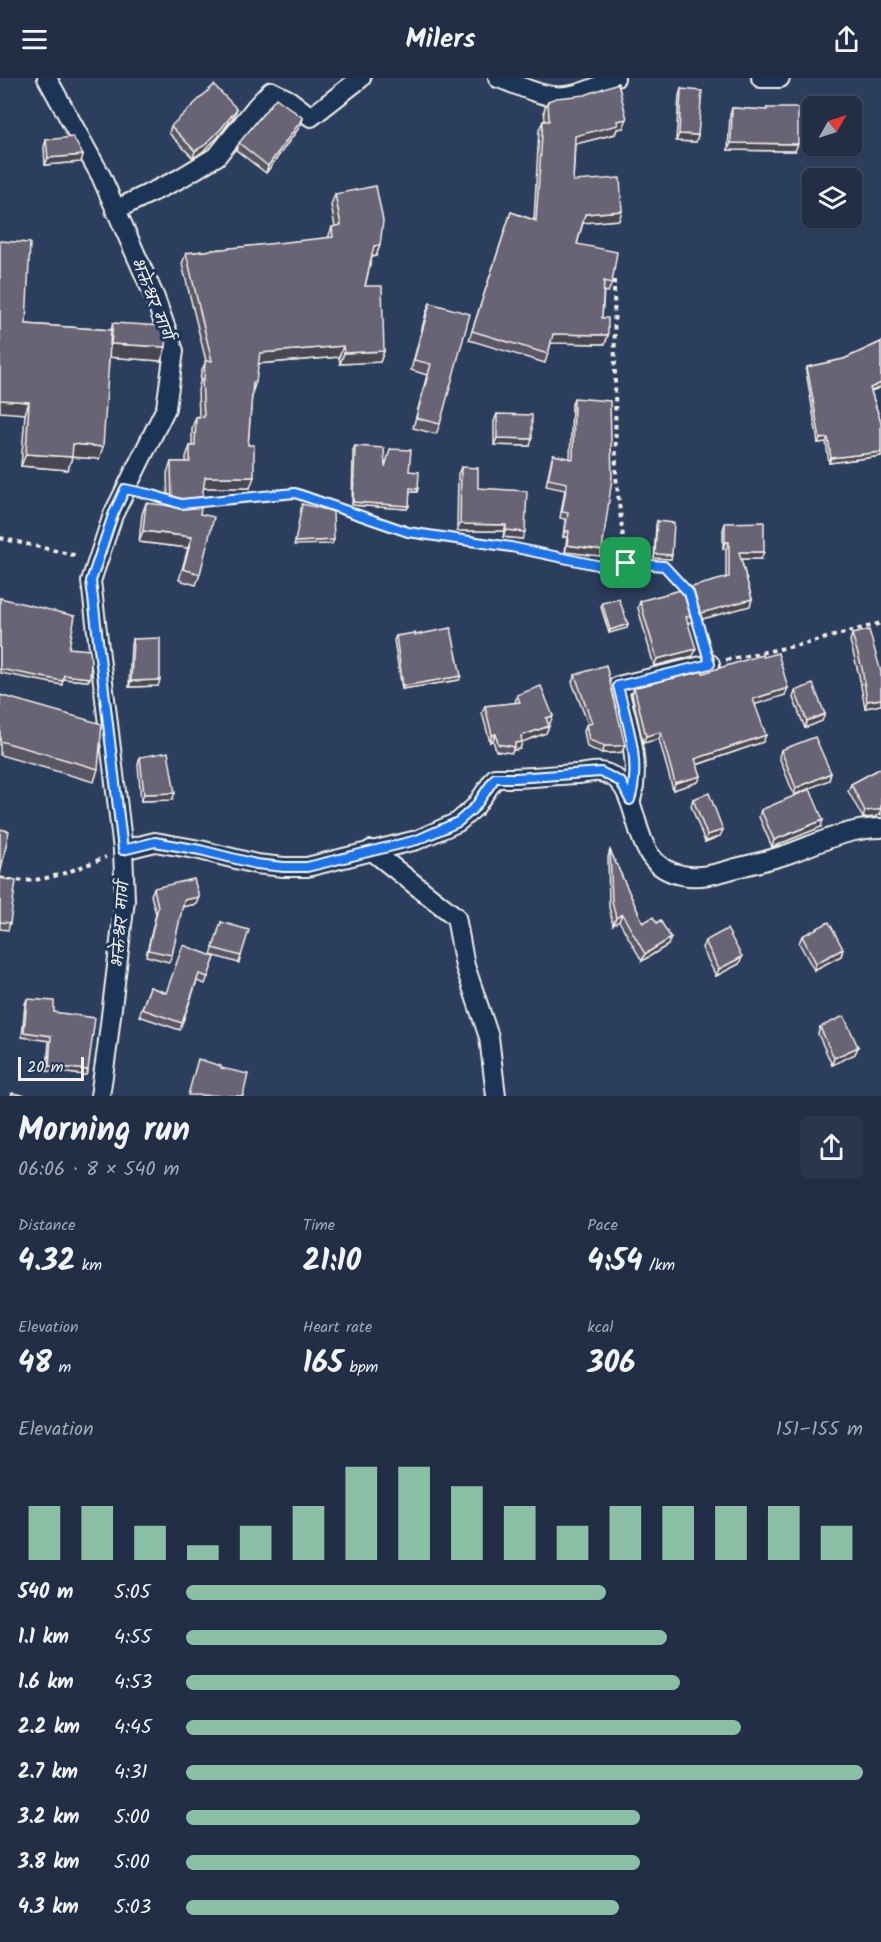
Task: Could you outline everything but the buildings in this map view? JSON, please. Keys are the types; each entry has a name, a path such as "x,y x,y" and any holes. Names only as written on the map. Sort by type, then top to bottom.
{"street":[{"name":"भक्तेश्वर मार्ग","path":"47,78 100,176 155,298 174,351 166,408 113,515 91,581 123,850 125,900 100,1096"},
{"path":"115,210 179,179 217,156 271,92 289,100 311,117 361,78"},
{"path":"498,78 543,94 566,96 615,78"},
{"path":"761,78 780,78"},
{"path":"630,800 636,784 631,737 618,686 710,664"},
{"path":"123,850 155,842 174,844 256,864 307,867 417,840 458,822 475,807 495,778 601,772 621,782 630,800 639,836 652,858 669,871 682,876 700,876 720,872 784,855 863,828 881,828"},
{"path":"371,850 456,917 465,966 489,1037 496,1096"}],"path":[{"path":"614,280 616,477 626,563"},
{"path":"125,489 181,504"},
{"path":"191,503 295,493 408,532 511,547 606,567 626,563 664,566 689,593"},
{"path":"0,538 98,560"},
{"path":"695,613 710,664 808,643 881,623"},
{"path":"0,878 36,881 67,872 123,850"}],"route":[{"path":"125,489 181,504 295,493 408,532 511,547 606,567 626,563 664,566 689,593 710,664 618,686 631,737 636,784 630,800 621,782 601,772 495,778 475,807 458,822 417,840 307,867 256,864 174,844 155,842 123,850 91,581 113,515 125,489"}]}
